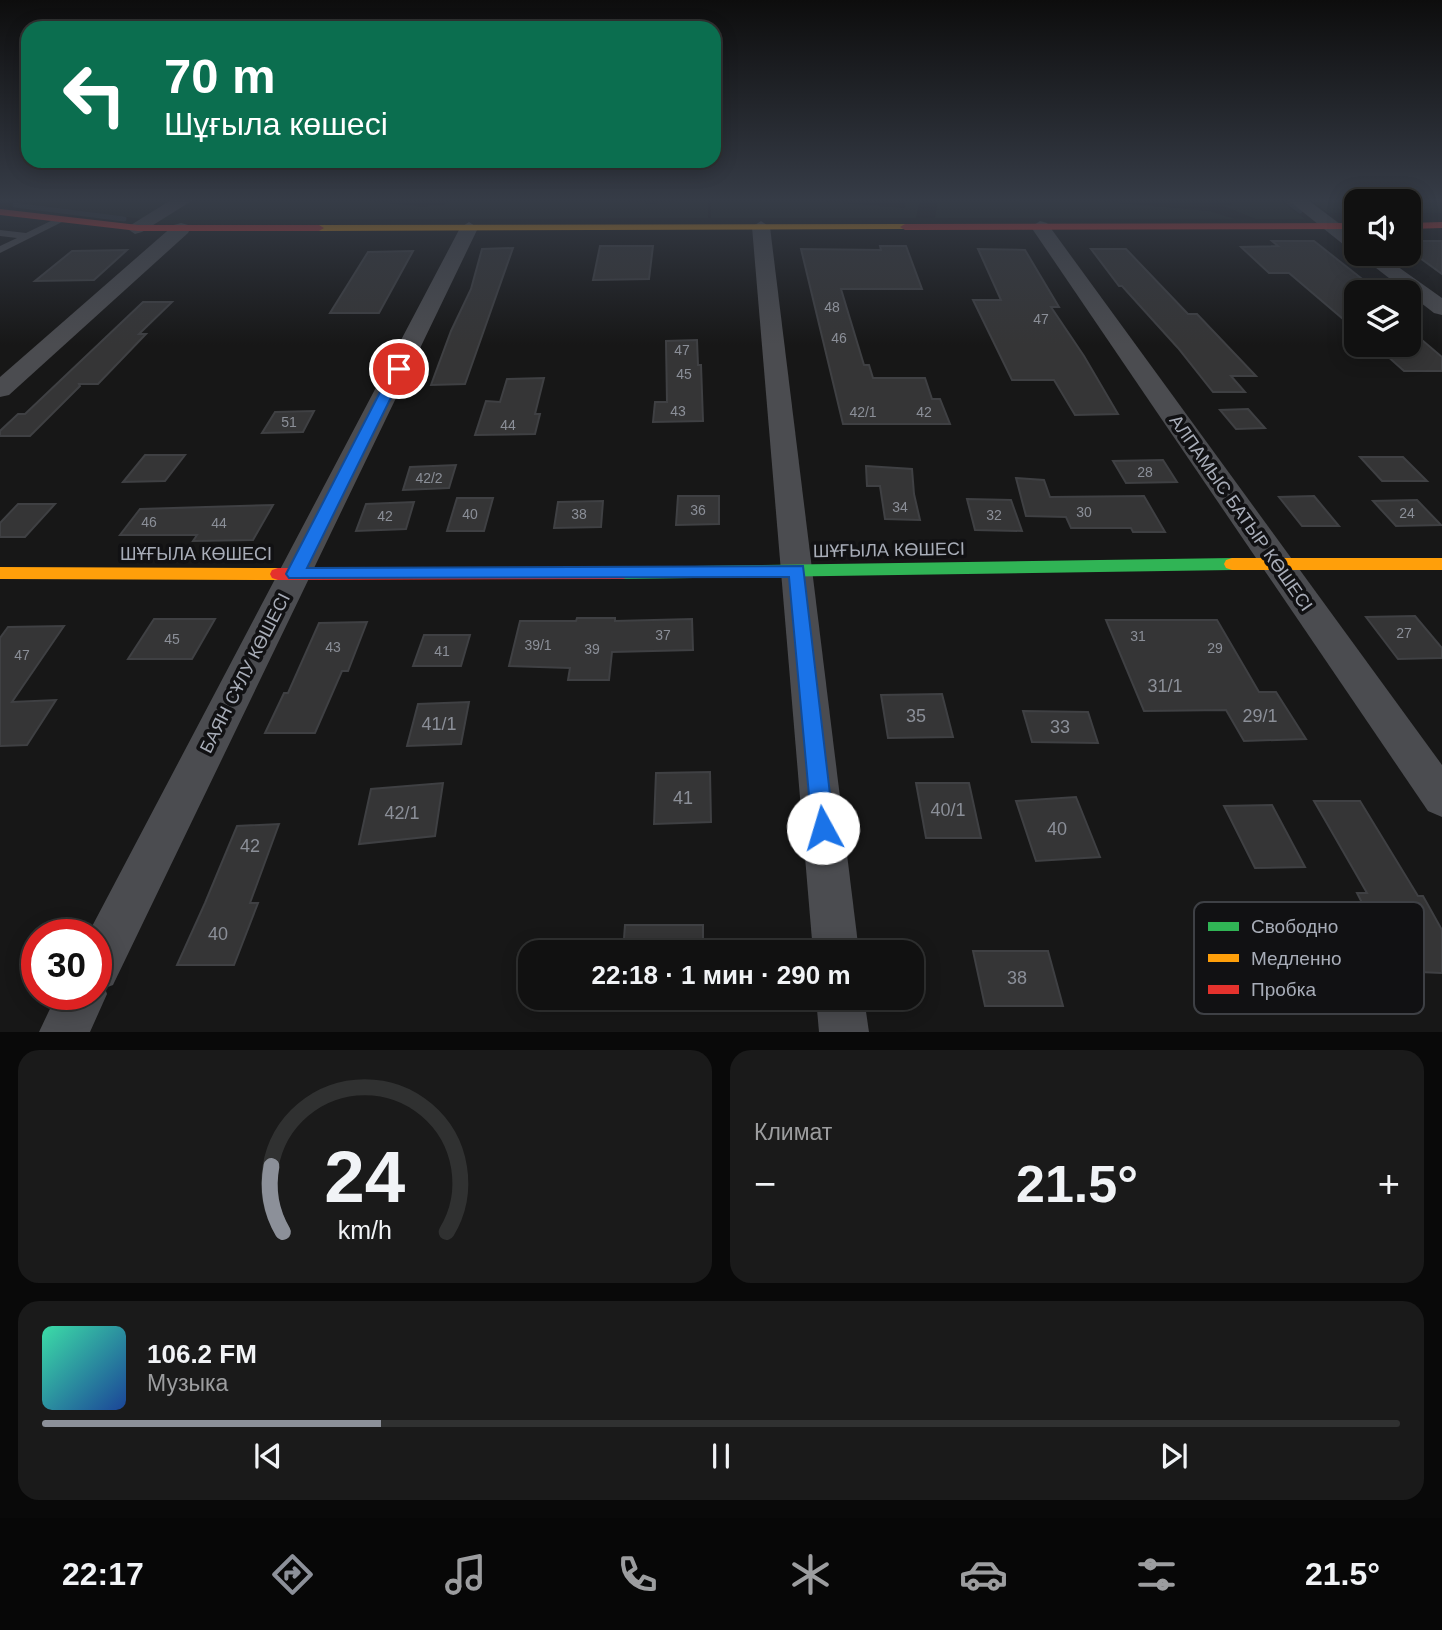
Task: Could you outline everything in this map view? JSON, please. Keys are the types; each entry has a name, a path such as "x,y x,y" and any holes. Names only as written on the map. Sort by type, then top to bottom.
{"main road":[{"name":"ШҰҒЫЛА КӨШЕСІ","path":"0,573 797,571 1276,562 1442,564"}],"street":[{"path":"0,390 160,248"},
{"name":"БАЯН СҰЛУ КӨШЕСІ","path":"112,936 459,248"},
{"path":"763,248 835,940"},
{"name":"АЛПАМЫС БАТЫР КӨШЕСІ","path":"1055,248 1442,798"},
{"path":"1384,266 1442,308"},
{"path":"64,1031 75,1010"},
{"path":"841,1010 844,1031"}],"building":[{"path":"513,248 465,384 431,385 451,331 471,289 482,249"},
{"path":"600,248 653,248 649,279 593,280"},
{"path":"907,248 922,289 841,289 864,365 869,365 873,378 925,378 932,399 940,399 950,424 843,424 801,249"},
{"path":"1242,248 1323,248 1363,280 1344,280 1344,320 1289,273 1269,273"},
{"path":"1421,248 1442,248 1442,274 1421,259"},
{"path":"978,249 1025,250 1059,307 1051,307 1118,414 1075,415 1054,380 1012,380 973,300 1001,300"},
{"path":"1091,249 1126,249 1188,314 1197,314 1256,376 1231,376 1245,392 1213,392 1178,348 1122,286 1119,286"},
{"path":"127,250 94,280 35,281 72,251"},
{"path":"413,251 379,313 330,313 368,252"},
{"path":"143,302 172,302 139,334 146,334 98,384 79,384 30,436 0,436 0,431 18,414 25,414"},
{"path":"1421,339 1442,357 1442,371 1404,371 1388,357 1421,357"},
{"path":"697,340 698,365 701,365 703,421 653,422 655,402 667,402 666,341"},
{"path":"544,378 535,414 540,414 535,434 475,435 486,401 500,402 507,379"},
{"path":"1248,409 1265,428 1236,429 1220,410"},
{"path":"314,411 303,432 262,433 275,412"},
{"path":"145,455 185,455 165,481 123,482"},
{"path":"1360,457 1403,457 1427,481 1382,481"},
{"path":"1163,460 1177,482 1126,483 1113,461"},
{"path":"456,465 449,488 403,490 410,467"},
{"path":"866,466 912,469 920,520 885,519 880,486 867,486"},
{"path":"1016,478 1044,480 1050,497 1144,496 1165,532 1133,532 1131,528 1071,528 1066,517 1026,516"},
{"path":"678,496 719,496 719,524 676,525"},
{"path":"1314,496 1339,526 1302,526 1279,497"},
{"path":"457,498 493,498 484,531 447,531"},
{"path":"967,499 1011,500 1022,531 975,530"},
{"path":"1417,500 1441,525 1396,526 1373,501"},
{"path":"603,501 601,527 554,528 558,502"},
{"path":"414,502 406,529 356,531 366,504"},
{"path":"18,504 55,504 25,537 0,537 0,523"},
{"path":"273,505 253,540 193,541 197,535 120,535 140,509"},
{"path":"1415,616 1442,648 1442,658 1398,659 1366,617"},
{"path":"577,618 615,618 615,621 692,619 693,650 612,652 609,680 568,680 570,668 509,666 520,621 576,621"},
{"path":"154,619 215,619 192,659 128,659"},
{"path":"1106,620 1217,620 1259,692 1276,692 1306,739 1244,741 1226,710 1144,711"},
{"path":"367,622 348,671 342,671 315,733 265,733 284,693 288,693 319,623"},
{"path":"64,626 12,702 56,700 27,745 0,746 0,638 8,627"},
{"path":"424,635 470,635 461,666 413,666"},
{"path":"942,694 953,737 888,738 881,695"},
{"path":"469,702 461,744 407,746 418,704"},
{"path":"1023,711 1088,712 1098,743 1032,742"},
{"path":"710,772 711,822 654,824 656,773"},
{"path":"443,783 435,836 359,844 371,789"},
{"path":"916,783 969,783 981,838 926,838"},
{"path":"1076,797 1100,857 1036,861 1016,801"},
{"path":"1314,801 1360,801 1418,896 1423,896 1442,930 1442,973 1424,972 1424,902 1362,902 1357,893 1367,893"},
{"path":"1272,805 1305,867 1255,868 1224,806"},
{"path":"279,824 250,903 258,903 234,965 177,965 237,826"},
{"path":"625,925 703,925 703,940 624,940"},
{"path":"973,951 1048,951 1063,1006 985,1006"}],"traffic: fast":[{"path":"623,573 1232,564"}],"traffic: slow":[{"path":"1232,564 1442,564"},
{"path":"0,573 278,574"}],"traffic: jam":[{"path":"278,574 623,573"}],"route":[{"path":"399,369 295,574 797,571 823,828"}]}
